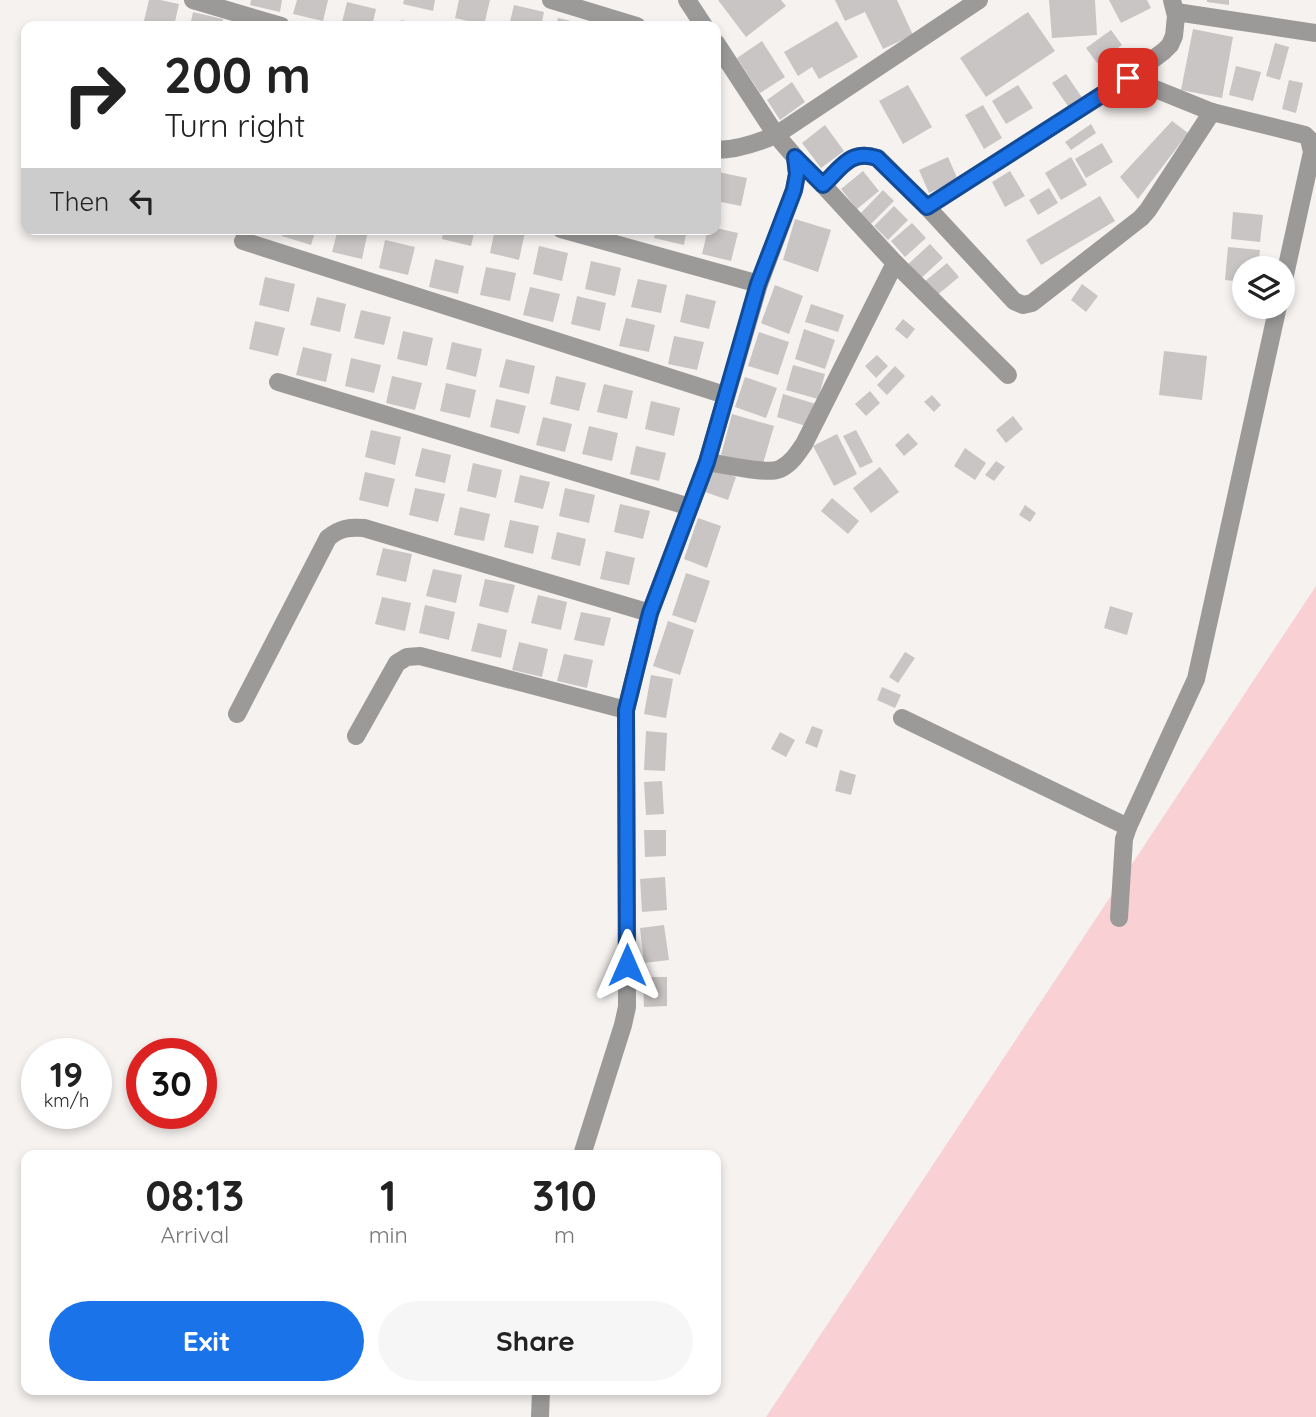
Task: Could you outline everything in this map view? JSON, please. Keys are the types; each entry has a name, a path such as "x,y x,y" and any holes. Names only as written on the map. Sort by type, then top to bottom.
{"street":[{"path":"193,0 264,21"},
{"path":"551,0 620,21"},
{"path":"687,0 701,21"},
{"path":"721,150 757,143 776,135 979,0"},
{"path":"927,207 1128,78 1164,51 1174,36 1174,6 1316,33"},
{"path":"721,53 776,135 795,157 895,263 1008,375"},
{"path":"1128,78 1212,112 1305,135 1309,139 1312,152 1289,256"},
{"path":"823,185 850,158 867,155 877,158 927,207 1014,301 1023,305 1032,303 1142,218 1212,112"},
{"path":"584,1150 627,1007 626,710 650,613 707,462 758,284 794,190 797,174 795,157"},
{"path":"582,235 758,284"},
{"path":"243,241 725,395"},
{"path":"707,462 768,472 781,469 795,457 895,263"},
{"path":"1119,918 1124,839 1196,679 1275,319"},
{"path":"278,382 690,508"},
{"path":"237,714 328,538 338,530 364,528 650,613"},
{"path":"356,736 397,663 407,657 420,656 626,710"},
{"path":"902,718 1128,827"},
{"path":"540,1417 541,1395"}],"shaded area":[{"path":"1316,586 1316,1417 766,1417"}],"building":[{"path":"149,0 179,4 175,21 144,21"},
{"path":"251,0 282,0 280,12 250,5"},
{"path":"297,0 328,0 323,21 293,14"},
{"path":"404,0 435,0 433,11 403,4"},
{"path":"459,0 490,0 485,21 455,18"},
{"path":"718,0 781,0 786,6 746,37"},
{"path":"835,0 897,0 913,35 883,49 865,12 845,21"},
{"path":"1049,0 1095,0 1097,35 1052,38"},
{"path":"1109,0 1147,0 1151,8 1121,23"},
{"path":"1229,0 1229,5 1207,2"},
{"path":"347,2 376,9 373,21 342,21"},
{"path":"514,5 544,12 542,21 510,21"},
{"path":"193,12 223,19 223,21 191,21"},
{"path":"1028,12 1055,51 986,97 960,58"},
{"path":"837,21 858,57 819,79 812,67 798,76 784,52"},
{"path":"1193,29 1233,37 1222,98 1181,90"},
{"path":"1111,30 1122,45 1097,63 1086,48"},
{"path":"762,41 785,77 760,93 737,58"},
{"path":"1275,43 1289,47 1280,80 1266,76"},
{"path":"1236,66 1261,72 1253,101 1229,95"},
{"path":"1066,74 1083,99 1070,109 1052,83"},
{"path":"1289,80 1303,83 1296,113 1282,109"},
{"path":"792,82 805,102 780,120 767,100"},
{"path":"908,85 932,127 903,144 879,101"},
{"path":"1018,85 1033,108 1006,124 992,101"},
{"path":"983,105 1002,138 984,149 965,115"},
{"path":"1172,121 1188,133 1138,199 1120,177"},
{"path":"1091,124 1096,133 1071,150 1065,142"},
{"path":"825,125 844,151 821,168 802,143"},
{"path":"1102,143 1113,162 1086,178 1075,159"},
{"path":"948,157 958,180 929,193 919,170"},
{"path":"1071,157 1087,185 1061,200 1045,173"},
{"path":"863,171 879,191 857,209 841,189"},
{"path":"1010,171 1025,196 1005,207 992,182"},
{"path":"721,173 747,178 741,206 721,202"},
{"path":"1049,188 1058,203 1038,215 1029,200"},
{"path":"883,190 894,201 871,224 860,214"},
{"path":"1100,196 1115,221 1041,265 1026,240"},
{"path":"894,206 908,220 888,240 874,226"},
{"path":"1233,212 1263,215 1260,242 1231,239"},
{"path":"795,219 831,230 818,272 783,260"},
{"path":"912,223 926,238 905,257 891,241"},
{"path":"721,229 738,233 731,261 702,254 707,235 721,235"},
{"path":"282,235 314,235 311,245"},
{"path":"336,235 367,235 362,259 332,252"},
{"path":"443,235 474,235 471,246 442,239"},
{"path":"494,235 524,235 519,260 490,253"},
{"path":"655,235 686,235 684,245 654,238"},
{"path":"385,240 415,247 408,275 379,268"},
{"path":"930,244 943,258 918,281 905,267"},
{"path":"539,246 568,253 562,281 533,274"},
{"path":"1228,247 1260,250 1259,256 1232,256 1232,281 1225,280"},
{"path":"435,259 464,266 458,294 429,287"},
{"path":"591,261 621,268 615,296 585,289"},
{"path":"947,263 959,277 936,296 924,282"},
{"path":"486,267 516,273 510,301 480,295"},
{"path":"265,277 295,284 289,312 259,305"},
{"path":"638,279 667,285 661,313 631,307"},
{"path":"1082,284 1098,296 1086,312 1071,300"},
{"path":"775,285 803,296 789,334 761,323"},
{"path":"530,287 560,294 553,322 523,315"},
{"path":"686,294 716,301 709,329 680,322"},
{"path":"577,296 606,303 600,331 571,324"},
{"path":"317,297 346,304 340,332 310,325"},
{"path":"811,304 844,315 838,332 805,322"},
{"path":"361,310 391,317 384,345 354,338"},
{"path":"626,318 655,325 649,352 619,346"},
{"path":"903,319 915,329 907,339 895,329"},
{"path":"255,321 285,328 278,356 249,349"},
{"path":"804,329 835,340 825,369 795,359"},
{"path":"403,331 433,338 427,366 397,359"},
{"path":"759,332 789,342 778,375 748,366"},
{"path":"674,336 704,342 697,370 668,364"},
{"path":"452,342 482,349 476,377 446,369"},
{"path":"303,347 332,354 326,382 296,375"},
{"path":"1164,351 1207,356 1202,400 1159,395"},
{"path":"877,355 888,366 876,378 865,366"},
{"path":"351,358 381,365 374,393 345,386"},
{"path":"506,359 535,366 529,394 499,387"},
{"path":"793,365 825,374 818,399 786,390"},
{"path":"895,366 905,376 887,395 877,385"},
{"path":"392,376 422,383 415,410 386,403"},
{"path":"556,376 586,383 579,411 550,404"},
{"path":"745,377 777,388 766,418 735,407"},
{"path":"446,383 476,390 470,418 440,411"},
{"path":"604,384 633,391 627,419 597,412"},
{"path":"870,391 880,403 866,416 855,404"},
{"path":"783,394 816,404 809,427 777,417"},
{"path":"932,395 941,405 934,412 924,402"},
{"path":"496,399 526,406 519,434 490,427"},
{"path":"651,401 680,408 674,436 645,429"},
{"path":"732,414 774,426 762,467 721,455"},
{"path":"1013,416 1023,429 1006,443 996,430"},
{"path":"543,417 572,424 565,452 536,445"},
{"path":"589,426 618,433 612,461 582,454"},
{"path":"371,430 401,437 395,465 365,457"},
{"path":"856,430 873,462 860,468 843,436"},
{"path":"908,433 918,444 904,456 895,445"},
{"path":"837,434 857,474 834,486 813,446"},
{"path":"636,446 666,453 659,481 630,474"},
{"path":"422,448 451,455 445,483 415,476"},
{"path":"965,448 986,463 975,480 954,466"},
{"path":"996,461 1005,467 994,481 985,475"},
{"path":"473,463 502,470 496,498 467,491"},
{"path":"880,467 899,492 871,513 853,488"},
{"path":"714,469 736,477 728,500 705,492"},
{"path":"365,472 395,479 388,507 359,500"},
{"path":"520,475 550,482 543,509 514,502"},
{"path":"415,488 445,494 438,522 409,515"},
{"path":"565,488 595,495 589,523 559,516"},
{"path":"832,498 859,521 848,534 821,511"},
{"path":"620,504 650,511 643,539 614,532"},
{"path":"1025,505 1036,513 1030,522 1019,515"},
{"path":"460,507 490,514 484,541 454,535"},
{"path":"698,518 721,526 707,568 684,559"},
{"path":"510,520 539,526 533,554 504,547"},
{"path":"557,532 586,539 580,566 551,559"},
{"path":"383,548 412,554 406,582 376,575"},
{"path":"606,551 635,558 629,585 600,579"},
{"path":"433,569 462,575 456,603 426,596"},
{"path":"686,573 710,581 696,623 672,615"},
{"path":"485,579 515,585 508,613 479,606"},
{"path":"538,595 567,602 561,630 531,623"},
{"path":"382,597 411,603 405,631 375,624"},
{"path":"425,605 455,612 449,640 419,633"},
{"path":"1110,606 1133,613 1127,635 1104,628"},
{"path":"581,612 611,618 604,646 574,640"},
{"path":"668,621 694,630 680,675 653,666"},
{"path":"478,623 507,630 501,658 471,651"},
{"path":"519,642 548,649 542,677 512,670"},
{"path":"905,652 915,658 898,683 889,677"},
{"path":"564,654 593,660 587,688 557,681"},
{"path":"651,675 673,679 666,718 644,714"},
{"path":"882,687 901,695 895,708 877,700"},
{"path":"812,726 823,730 817,748 805,743"},
{"path":"646,731 667,733 665,771 644,770"},
{"path":"780,732 795,740 786,757 771,749"},
{"path":"840,770 856,775 851,795 835,791"},
{"path":"662,781 664,814 646,815 644,782"},
{"path":"644,830 666,830 666,856 645,857"},
{"path":"665,877 667,910 642,912 640,879"},
{"path":"664,925 669,960 644,963 640,928"},
{"path":"643,977 667,977 667,1006 644,1007"}],"route":[{"path":"627,965 626,710 650,613 707,462 758,284 794,190 797,174 795,157 823,185 850,158 858,155 877,158 927,207 1128,78"}]}
